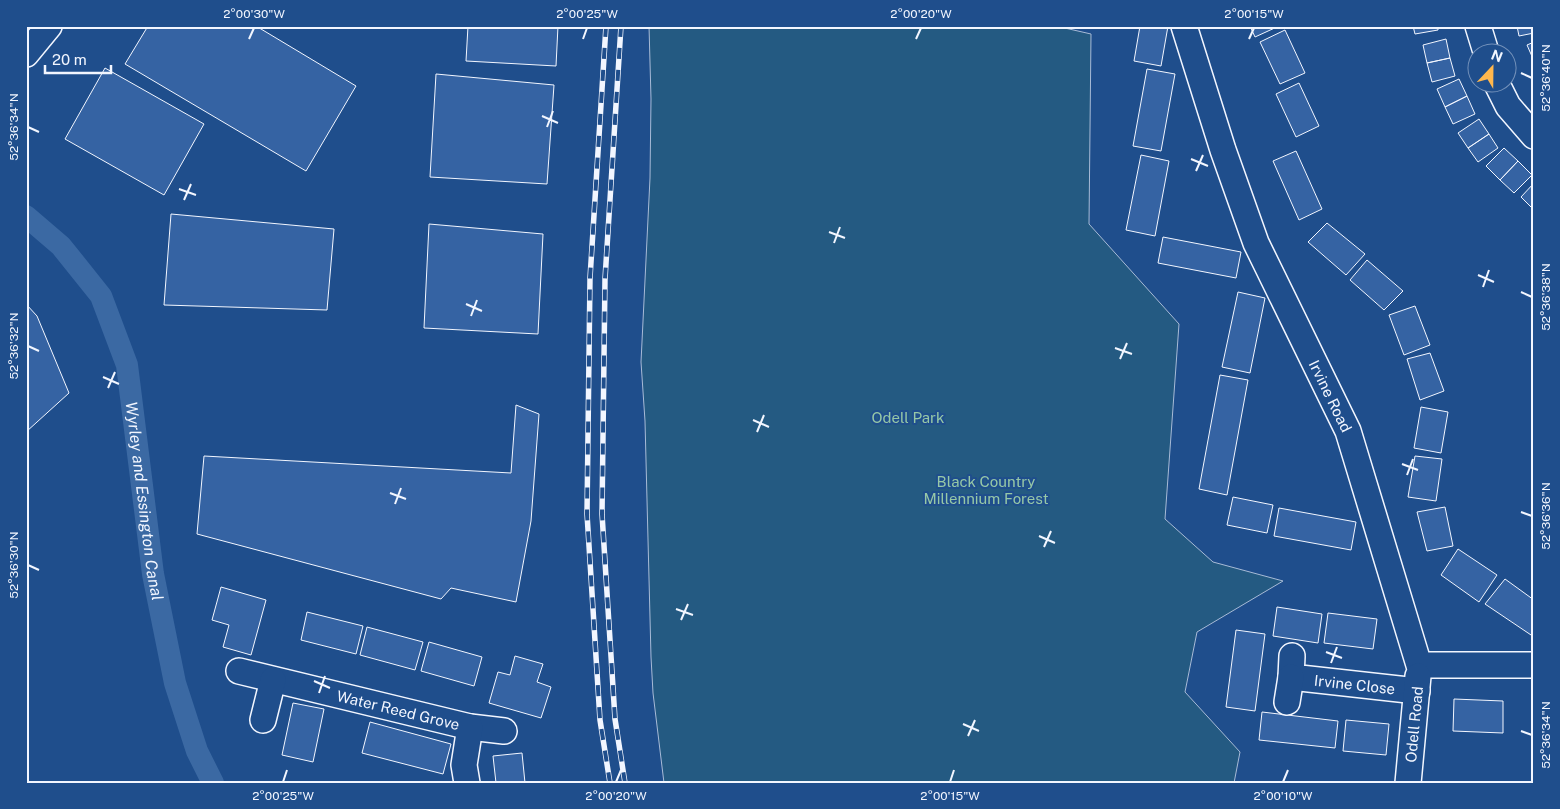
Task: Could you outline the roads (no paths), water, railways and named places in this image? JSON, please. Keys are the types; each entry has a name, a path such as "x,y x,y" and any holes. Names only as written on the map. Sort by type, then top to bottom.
{"street":[{"path":"26,54 49,26"},
{"name":"Irvine Road","path":"1184,26 1256,243 1348,432 1418,665"},
{"path":"1478,26 1483,42"},
{"path":"1501,92 1508,106 1534,136"},
{"path":"1418,665 1534,665"},
{"name":"Odell Road","path":"1408,783 1418,665"},
{"name":"Irvine Close","path":"1287,702 1292,667 1417,692"},
{"name":"Water Reed Grove","path":"239,672 470,727 504,731"},
{"path":"263,720 273,680"},
{"name":"Water Reed Grove","path":"468,783 464,765 470,727"}],"waterway":[{"name":"Wyrley and Essington Canal","path":"26,216 61,246 101,296 127,365 153,574 175,683 197,751 213,783"}],"railway":[{"path":"606,26 590,278 587,514 600,720 610,783"},
{"path":"621,26 605,279 602,514 615,719 625,783"}],"park label":[{"name":"Odell Park","path":"908,417"},
{"name":"Black Country Millennium Forest","path":"986,490"}]}
